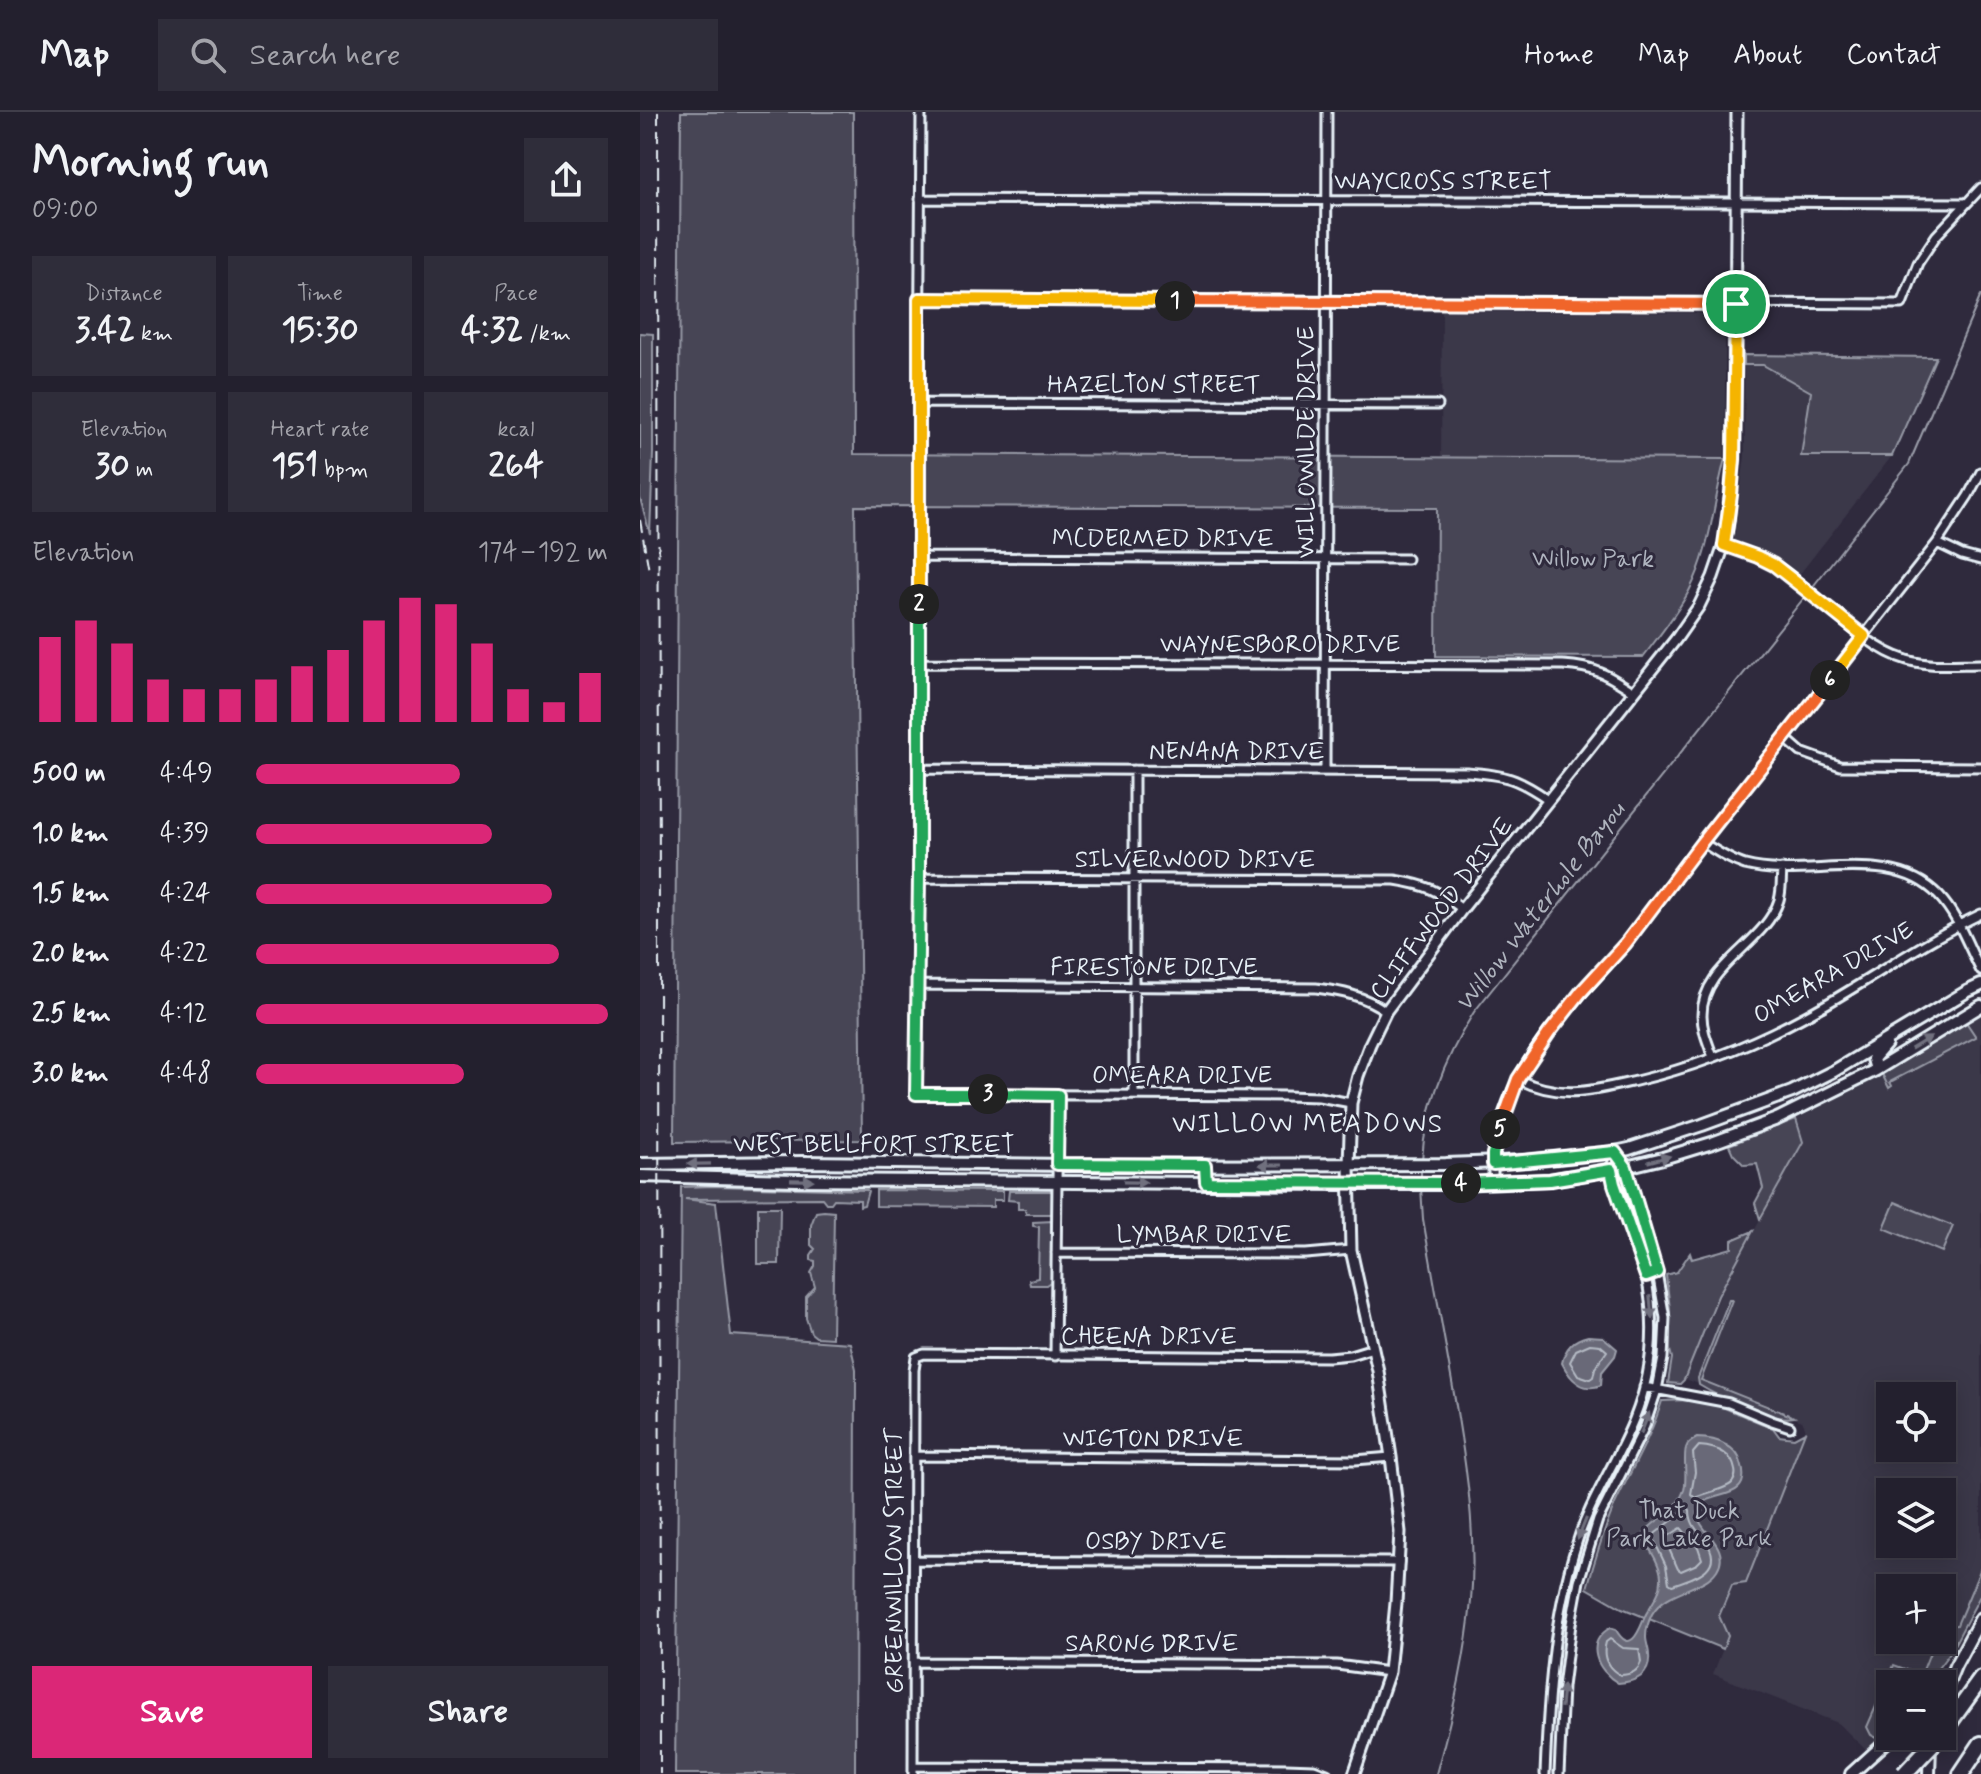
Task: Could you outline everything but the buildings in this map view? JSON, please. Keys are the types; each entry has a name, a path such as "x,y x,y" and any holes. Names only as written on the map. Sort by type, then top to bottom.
{"highway":[{"path":"1956,1715 1981,1679"},
{"path":"1961,1774 1981,1744"},
{"path":"1904,1774 1926,1750"}],"main road":[{"name":"WEST BELLFORT STREET","path":"640,1164 1493,1164 1615,1152 1792,1092 1834,1071 1981,985"},
{"name":"WEST BELLFORT STREET","path":"640,1176 1350,1184 1550,1180 1626,1167 1712,1143 1800,1109 1876,1070 1981,1006"},
{"path":"1876,1070 1873,1059 1896,1034"},
{"path":"1792,1092 1800,1109"},
{"path":"872,1162 872,1181"},
{"path":"1205,1165 1206,1182"},
{"path":"1953,1670 1981,1618"},
{"path":"1952,1670 1955,1666"},
{"path":"1851,1774 1878,1750"},
{"path":"1929,1774 1930,1750"}],"street":[{"path":"918,985 921,112"},
{"name":"WILLOWILDE DRIVE","path":"1325,771 1327,112"},
{"name":"CLIFFWOOD DRIVE","path":"1354,1774 1389,1672 1400,1532 1373,1348 1351,1250 1351,1103 1370,1044 1386,1011 1462,909 1676,639 1699,606 1713,577 1724,545 1734,459 1737,112"},
{"path":"919,299 1902,304 1918,263 1936,236 1981,188"},
{"name":"WAYCROSS STREET","path":"920,199 1965,203"},
{"name":"HAZELTON STREET","path":"919,403 1438,405"},
{"path":"1493,1182 1493,1154 1518,1079 1549,1033 1626,943 1937,543 1981,472"},
{"path":"1937,543 1981,560"},
{"path":"1724,545 1774,565 1887,652 1909,661 1930,664 1981,664"},
{"name":"MCDERMED DRIVE","path":"918,557 1407,559"},
{"name":"WAYNESBORO DRIVE","path":"920,663 1583,667 1597,670 1634,692"},
{"path":"1785,738 1801,752 1840,766 1981,767"},
{"name":"NENANA DRIVE","path":"919,769 1493,774 1517,779 1549,800"},
{"path":"1134,770 1134,1094"},
{"path":"1702,842 1732,860 1759,868 1900,872 1928,886 1938,895 1981,971"},
{"path":"1713,1057 1703,1024 1706,995 1716,976 1768,922 1779,901 1782,869"},
{"name":"SILVERWOOD DRIVE","path":"919,878 1395,880 1418,883 1437,890 1462,909"},
{"name":"OMEARA DRIVE","path":"1518,1079 1546,1090 1587,1091 1658,1076 1713,1057 1810,1013 1957,925 1981,914"},
{"name":"OMEARA DRIVE","path":"918,985 916,1094 1285,1096 1319,1097 1351,1103"},
{"name":"FIRESTONE DRIVE","path":"918,985 1316,988 1342,991 1386,1011"},
{"path":"1055,1356 1058,1095"},
{"path":"1559,1774 1564,1671 1575,1602 1593,1532 1645,1426 1657,1390 1665,1339 1663,1300 1657,1272 1626,1167 1615,1152"},
{"path":"1545,1774 1552,1670 1563,1599 1576,1544 1595,1497 1634,1420 1648,1374 1653,1314 1646,1276 1614,1184 1611,1170 1615,1152"},
{"name":"LYMBAR DRIVE","path":"1056,1253 1306,1254 1351,1250"},
{"path":"1646,1276 1657,1272"},
{"name":"CHEENA DRIVE","path":"924,1354 1329,1357 1373,1348"},
{"name":"GREENWILLOW STREET","path":"913,1770 914,1363 916,1357 924,1354"},
{"path":"1644,1387 1714,1398 1790,1427"},
{"path":"1618,1451 1630,1457"},
{"name":"WIGTON DRIVE","path":"914,1456 1339,1460 1391,1457"},
{"name":"OSBY DRIVE","path":"914,1560 1399,1562"},
{"path":"1563,1599 1575,1602"},
{"name":"SARONG DRIVE","path":"913,1662 1337,1665 1389,1672"},
{"path":"1546,1735 1559,1737"},
{"path":"913,1770 1314,1769 1327,1774"}],"shaded area":[{"path":"1442,311 1722,313 1725,315 1725,459 1441,457"},
{"path":"1744,365 1763,365 1811,392 1801,456 1892,456 1799,575 1755,549 1733,541 1745,456"},
{"path":"1981,1013 1981,1594 1956,1642 1956,1574 1876,1574 1876,1654 1949,1654 1937,1670 1876,1670 1876,1740 1866,1750 1838,1723 1713,1674 1728,1636 1719,1617 1732,1585 1746,1583 1805,1427 1802,1421 1685,1379 1728,1277 1804,1142 1797,1119 1882,1075"}],"green space":[{"name":"Willow Park","path":"681,112 853,112 854,454 1725,459 1707,543 1689,591 1643,657 1436,656 1437,508 855,506 862,1140 674,1142"},
{"path":"640,333 653,334 650,534 640,498"},
{"path":"1744,355 1936,357 1892,456 1801,456 1811,392 1763,365 1744,365"},
{"path":"1964,1019 1976,1037 1890,1082 1892,1086 1889,1088 1882,1074 1884,1069"},
{"path":"1796,1119 1803,1142 1760,1219 1755,1203 1763,1188 1757,1164 1744,1165 1729,1145"},
{"path":"681,1187 868,1191 864,1205 860,1206 860,1200 834,1199 826,1203 822,1198 685,1199 716,1203 731,1335 850,1343 856,1369 855,1774 675,1774"},
{"path":"876,1190 1003,1191 1003,1200 993,1200 993,1207 876,1206"},
{"path":"1009,1191 1051,1191 1054,1193 1053,1214 1026,1214 1025,1209 1018,1209 1018,1201 1008,1200"},
{"path":"1895,1202 1953,1226 1942,1252 1884,1228"},
{"path":"758,1207 780,1207 779,1264 758,1264"},
{"path":"816,1212 834,1212 832,1338 816,1337 811,1333 806,1318 806,1297 815,1287 811,1273 815,1261 811,1260 811,1255 815,1249 811,1245 811,1225"},
{"path":"1053,1221 1053,1280 1046,1285 1030,1285 1029,1280 1038,1278 1039,1227 1033,1226 1033,1222"},
{"path":"1753,1231 1718,1296 1684,1380 1680,1384 1668,1383 1672,1358 1666,1275 1677,1272 1690,1253 1692,1259 1732,1248 1732,1240"},
{"path":"1729,1300 1732,1300 1701,1380 1794,1417 1784,1418 1759,1412 1699,1385 1698,1378"},
{"name":"That Duck Park Lake Park","path":"1689,1400 1715,1404 1773,1428 1779,1436 1794,1438 1805,1432 1746,1583 1732,1585 1719,1616 1728,1636 1723,1649 1622,1608 1587,1588 1615,1504 1647,1440 1662,1401"},
{"path":"1981,1568 1981,1594 1956,1642 1957,1625"},
{"path":"1929,1654 1949,1654 1937,1670 1923,1670"},
{"path":"1876,1706 1876,1738 1867,1727"}],"water":[{"path":"1588,1336 1603,1337 1617,1349 1602,1372 1601,1385 1594,1387 1578,1383 1562,1363 1570,1345"},
{"path":"1697,1438 1729,1447 1741,1463 1741,1485 1735,1491 1702,1503 1698,1510 1701,1524 1717,1545 1721,1561 1711,1577 1667,1599 1652,1614 1646,1639 1649,1662 1645,1673 1636,1679 1618,1683 1599,1664 1597,1641 1610,1628 1627,1641 1631,1640 1656,1597 1661,1583 1660,1573 1642,1537 1680,1499 1685,1485 1686,1449"}],"waterway":[{"name":"Willow Waterhole Bayou","path":"1811,589 1909,464 1981,295"},
{"name":"Willow Waterhole Bayou","path":"1422,1160 1432,1101 1454,1047 1474,1012 1807,594"},
{"name":"Willow Waterhole Bayou","path":"1421,1167 1421,1180"},
{"name":"Willow Waterhole Bayou","path":"1421,1187 1423,1219 1466,1467 1472,1547 1466,1644 1436,1774"}],"railway":[{"path":"658,112 660,1774"},
{"path":"640,520 649,571"}],"district":[{"name":"WILLOW MEADOWS","path":"1308,1123"}],"route":[{"path":"919,299 1736,304 1734,459 1724,545 1774,565 1864,636 1626,943 1581,992 1527,1063 1511,1095 1493,1154 1493,1164 1615,1152 1626,1167 1657,1272 1646,1276 1611,1170 1550,1180 1455,1184 1206,1182 1205,1165 1057,1164 1058,1095 916,1094 919,299"}]}
